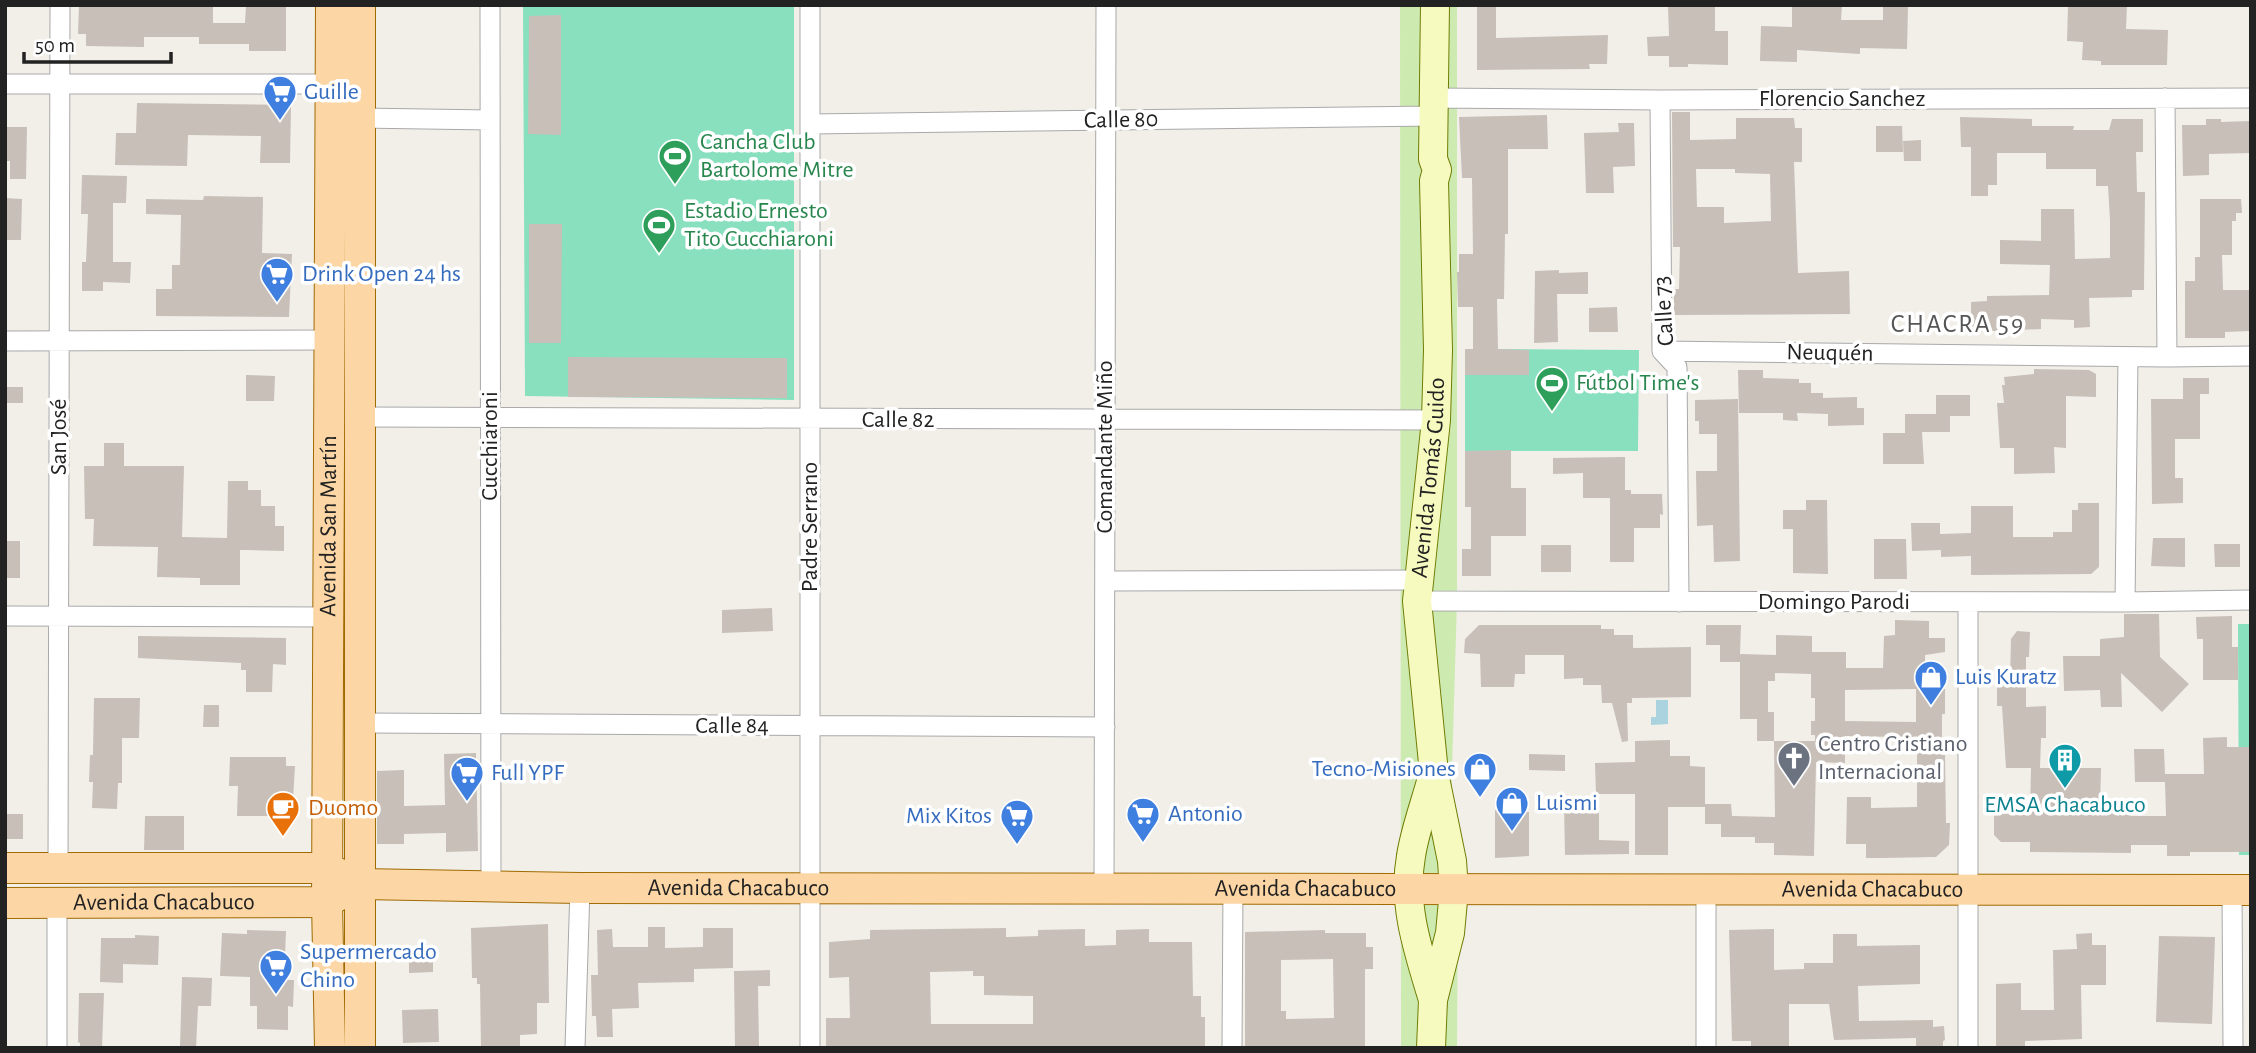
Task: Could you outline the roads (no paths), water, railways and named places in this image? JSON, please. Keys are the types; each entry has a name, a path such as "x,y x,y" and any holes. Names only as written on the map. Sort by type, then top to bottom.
{"main road":[{"name":"Avenida San Martín","path":"330,1048 327,867 331,5"},
{"name":"Avenida San Martín","path":"360,5 360,1048"},
{"name":"Avenida Tomás Guido","path":"1431,1048 1433,1000 1450,933 1454,890 1452,861 1434,774 1417,591 1436,420 1438,350 1433,107 1435,5"},
{"name":"Avenida Tomás Guido","path":"1433,1000 1411,928 1409,889 1411,856 1434,774"},
{"name":"Avenida Chacabuco","path":"5,868 327,867 361,884 580,888 2241,890"},
{"name":"Avenida Chacabuco","path":"5,903 327,902 361,884"}],"street":[{"name":"San José","path":"58,869 60,5"},
{"name":"Cucchiaroni","path":"489,5 491,887"},
{"name":"Padre Serrano","path":"810,5 810,1048"},
{"name":"Comandante Miño","path":"1104,889 1106,5"},
{"path":"5,84 331,84"},
{"path":"2165,98 2167,358"},
{"name":"Florencio Sanchez","path":"1433,107 1660,100 2251,99"},
{"name":"Calle 73","path":"1660,100 1662,351 1677,367 1679,602"},
{"name":"Calle 80","path":"810,124 1106,120 1433,107"},
{"path":"360,118 490,120"},
{"path":"5,341 329,340"},
{"name":"Neuquén","path":"1662,351 2167,358 2251,356"},
{"path":"2125,602 2127,357"},
{"name":"Calle 82","path":"360,417 1436,420"},
{"name":"Domingo Parodi","path":"1105,581 1679,602 2251,600"},
{"path":"1968,602 1968,1048"},
{"path":"5,616 328,617"},
{"name":"Calle 84","path":"360,723 1105,727"},
{"path":"575,1048 580,888"},
{"path":"1232,1048 1233,888"},
{"path":"1706,890 1706,1048"},
{"path":"2233,1048 2241,890"},
{"path":"57,903 57,1048"}],"water":[{"path":"1656,700 1668,700 1668,724 1651,725 1651,717 1656,717"}],"place":[{"name":"Guille","path":"280,122"},
{"name":"Cancha Club Bartolome Mitre","path":"675,186"},
{"name":"Estadio Ernesto Tito Cucchiaroni","path":"659,255"},
{"name":"Drink Open 24 hs","path":"277,304"},
{"name":"Fútbol Time's","path":"1552,413"},
{"name":"Luis Kuratz","path":"1931,707"},
{"name":"Centro Cristiano Internacional","path":"1794,788"},
{"name":"EMSA Chacabuco","path":"2065,790"},
{"name":"Tecno-Misiones","path":"1480,799"},
{"name":"Full YPF","path":"467,803"},
{"name":"Luismi","path":"1512,833"},
{"name":"Duomo","path":"283,838"},
{"name":"Antonio","path":"1143,844"},
{"name":"Mix Kitos","path":"1017,846"},
{"name":"Supermercado Chino","path":"276,996"}],"district":[{"name":"CHACRA 59","path":"1958,324"}]}
